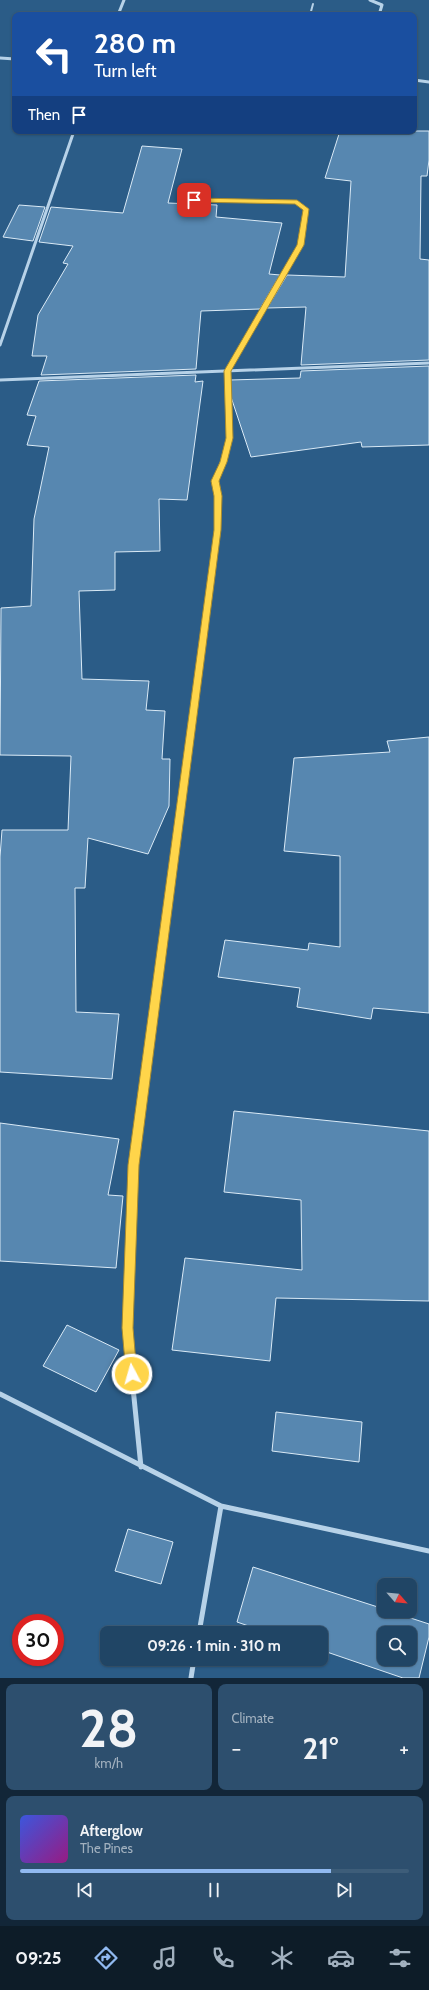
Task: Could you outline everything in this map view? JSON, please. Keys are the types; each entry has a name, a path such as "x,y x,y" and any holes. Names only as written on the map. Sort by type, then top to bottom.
{"street":[{"path":"119,12 124,0"},
{"path":"370,0 382,5 380,12"},
{"path":"0,58 12,59"},
{"path":"417,80 429,82"},
{"path":"0,345 73,134"},
{"path":"141,1467 127,1328 134,1165 218,530 218,496 215,481 223,462 230,438 227,371 301,245 306,209 297,202 194,200"},
{"path":"0,380 429,363"},
{"path":"0,1394 141,1467 221,1506 429,1551"},
{"path":"200,1626 221,1506"},
{"path":"191,1678 193,1666"}],"lane":[{"path":"311,12 313,4"}],"building":[{"path":"417,131 429,131 429,160 427,176 421,176 420,259 429,260 429,360 301,365 306,307 267,308 287,275 345,277 351,181 325,178 339,134 417,134"},
{"path":"142,146 182,149 168,203 217,205 216,217 282,223 269,274 280,275 260,309 201,311 196,369 41,375 47,356 32,356 38,315 68,264 63,263 73,246 39,242 51,207 123,213"},
{"path":"19,205 45,207 33,241 3,237"},
{"path":"429,366 429,445 362,447 361,442 251,457 231,397 230,380 300,378 301,371"},
{"path":"196,375 195,382 203,381 187,500 159,499 160,551 115,552 115,590 79,591 82,679 149,681 146,710 165,711 162,759 170,759 169,806 148,854 88,838 85,888 75,888 76,1012 119,1014 112,1079 0,1072 0,857 2,830 68,830 71,756 0,755 1,608 31,606 34,519 49,447 27,445 36,416 27,415 39,381"},
{"path":"429,737 429,1013 373,1008 371,1019 297,1007 300,988 218,977 225,940 308,950 309,943 340,947 340,856 284,851 294,758 390,752 387,741"},
{"path":"234,1111 429,1131 429,1301 276,1298 270,1361 172,1350 185,1258 302,1270 301,1200 224,1192"},
{"path":"0,1123 119,1139 108,1195 123,1196 116,1268 0,1261"},
{"path":"67,1325 119,1350 96,1392 43,1366"},
{"path":"276,1412 362,1422 359,1462 272,1451"},
{"path":"128,1529 173,1542 161,1584 115,1571"},
{"path":"253,1567 377,1607 377,1618 411,1618 429,1624 429,1637 419,1678 403,1678 328,1652 328,1626 249,1626 237,1622"}],"route":[{"path":"132,1374 127,1328 134,1165 218,530 218,496 215,481 223,462 230,438 227,371 301,245 306,209 297,202 194,200"}]}
